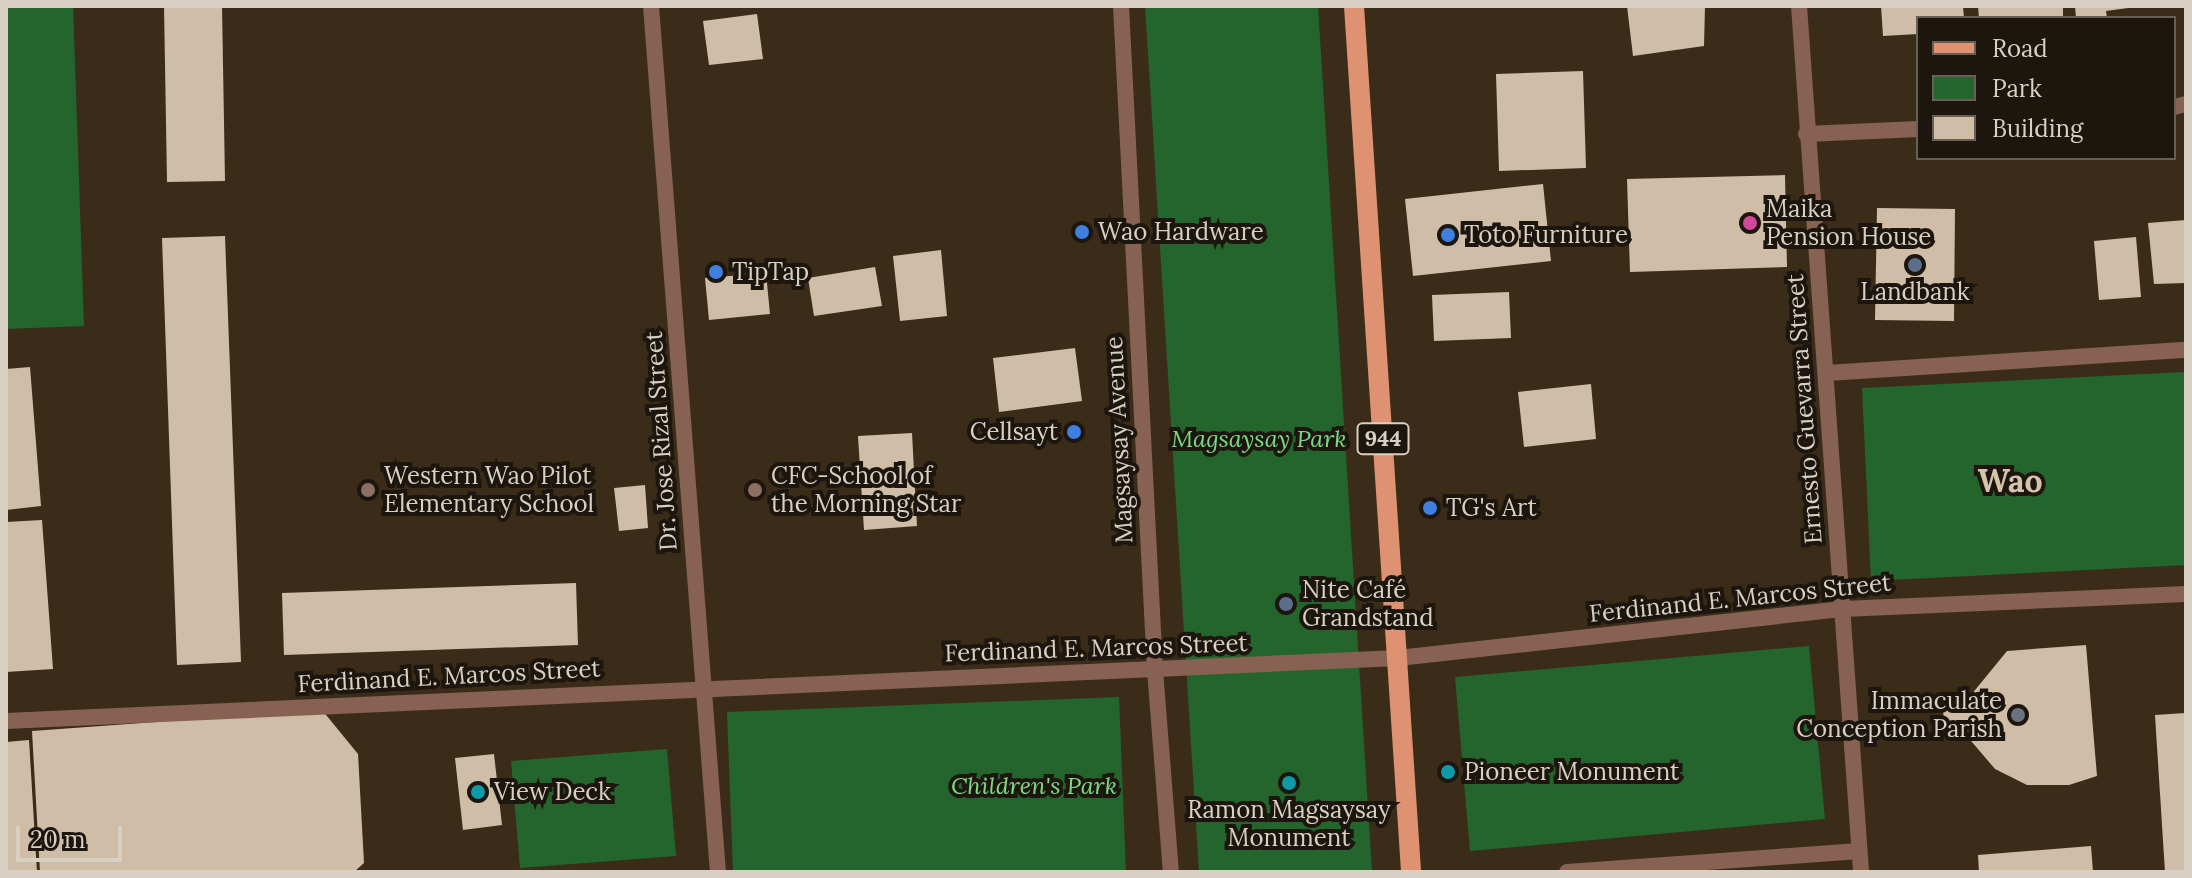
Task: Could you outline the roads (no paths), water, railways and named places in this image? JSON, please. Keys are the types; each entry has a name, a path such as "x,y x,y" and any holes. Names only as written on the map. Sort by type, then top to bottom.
{"main road":[{"name":"944","path":"1354,6 1411,872"}],"street":[{"name":"Dr. Jose Rizal Street","path":"651,6 718,872"},
{"name":"Magsaysay Avenue","path":"1121,6 1155,670 1171,872"},
{"name":"Ernesto Guevarra Street","path":"1799,6 1861,872"},
{"path":"1806,134 1916,129"},
{"path":"1827,373 2186,350"},
{"name":"Ferdinand E. Marcos Street","path":"6,721 1398,658 1843,609 2186,594"},
{"path":"1567,872 1859,851"}],"place":[{"name":"Maika Pension House","path":"1750,223"},
{"name":"Wao Hardware","path":"1082,232"},
{"name":"Toto Furniture","path":"1448,235"},
{"name":"Landbank","path":"1915,265"},
{"name":"TipTap","path":"716,272"},
{"name":"Cellsayt","path":"1074,432"},
{"name":"Western Wao Pilot Elementary School","path":"368,490"},
{"name":"CFC-School of the Morning Star","path":"755,490"},
{"name":"TG's Art","path":"1430,508"},
{"name":"Nite Café Grandstand","path":"1286,604"},
{"name":"Immaculate Conception Parish","path":"2018,715"},
{"name":"Pioneer Monument","path":"1448,772"},
{"name":"Ramon Magsaysay Monument","path":"1289,783"},
{"name":"View Deck","path":"478,792"}],"district":[{"name":"Wao","path":"2010,481"}],"park label":[{"name":"Magsaysay Park","path":"1259,439"},
{"name":"Children's Park","path":"1034,786"}]}
